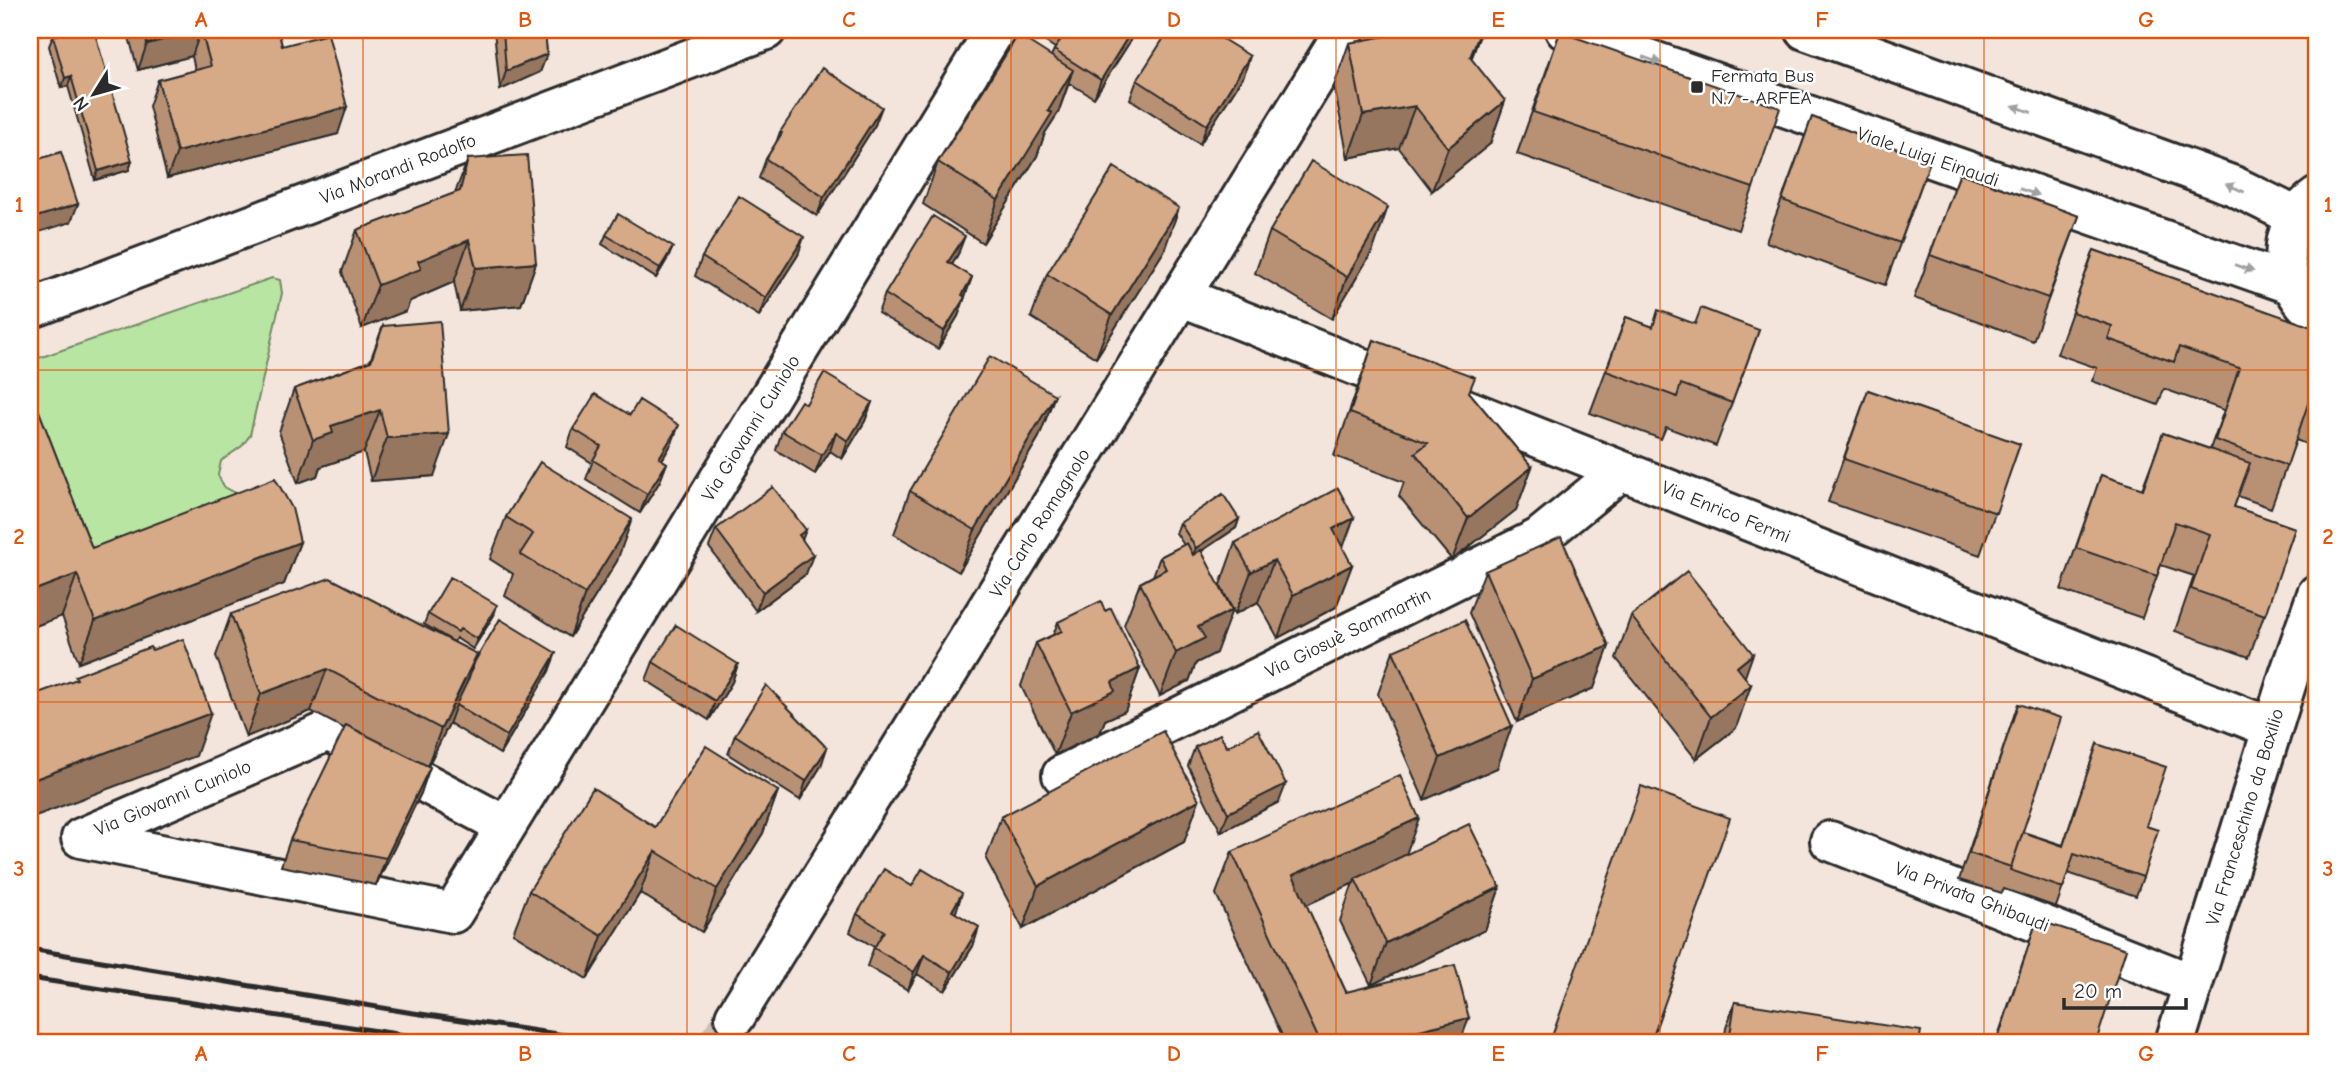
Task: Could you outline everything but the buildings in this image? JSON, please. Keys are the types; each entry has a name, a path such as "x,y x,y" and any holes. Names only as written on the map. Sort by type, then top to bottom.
{"street":[{"name":"Via Giovanni Cuniolo","path":"506,826 328,731 81,838 453,913 995,30"},
{"name":"Via Carlo Romagnolo","path":"735,1017 1345,30"},
{"name":"Viale Luigi Einaudi","path":"1565,30 2291,284"},
{"path":"1805,30 2234,186 2307,207 2289,232 2285,250 2286,267 2291,284 2301,302 2317,316"},
{"name":"Via Morandi Rodolfo","path":"30,309 753,32"},
{"name":"Via Enrico Fermi","path":"1180,296 2272,728"},
{"name":"Via Giosuè Sammartin","path":"1062,775 1539,538 1621,471"},
{"name":"Via Franceschino da Baxilio","path":"2175,1042 2272,728 2317,594"},
{"name":"Via Privata Ghibaudi","path":"1830,841 2193,985"}],"green space":[{"path":"2317,222 2317,291 2306,264 2305,248"},
{"path":"272,278 280,280 282,293 250,435 242,446 221,461 218,475 224,487 247,499 76,591 30,470 30,361"}],"tunnel":[{"path":"718,1042 735,1017"}],"railway":[{"path":"30,949 407,1012 612,1042"},
{"path":"30,978 450,1042"}],"place":[{"name":"Fermata Bus N.7 - ARFEA","path":"1697,87"}]}
